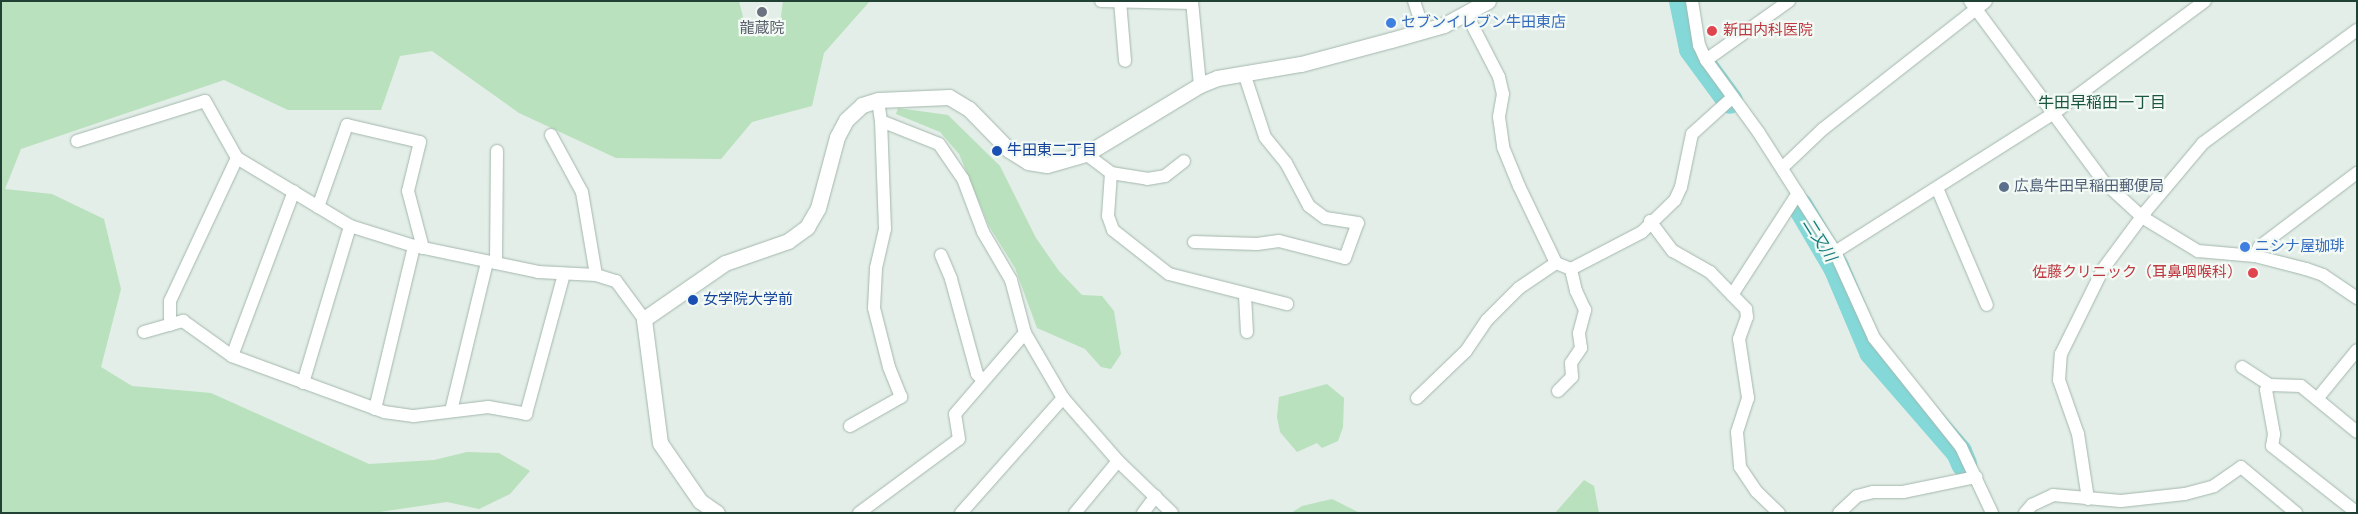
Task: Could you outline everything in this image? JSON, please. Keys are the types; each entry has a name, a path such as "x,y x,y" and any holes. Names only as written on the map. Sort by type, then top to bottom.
{"street":[{"path":"1101,1 1192,2 1200,85"},
{"path":"1414,1 1424,31"},
{"path":"644,319 726,263 788,241 807,227 818,208 837,137 846,120 862,105 878,100 949,97 969,109 1009,150 1028,162 1047,165 1086,154 1200,85 1244,73 1301,64 1424,31 1444,25 1488,1"},
{"path":"1692,1 1700,45 1706,60 1782,168 1836,252 1874,338 1962,447 1992,513"},
{"path":"1706,60 1789,1"},
{"path":"1836,252 2054,113 2205,1"},
{"path":"1120,2 1125,61"},
{"path":"1782,168 1823,129 1977,4 2103,182 2142,217 2198,251 2255,256 2323,275 2357,298"},
{"path":"1466,13 1500,77 1503,94 1499,117 1503,147 1556,262 1571,269"},
{"path":"2088,499 2078,434 2059,380 2061,354 2103,269 2142,217 2203,143 2357,30"},
{"path":"1194,242 1257,244 1279,242 1346,258 1358,223 1325,218 1309,206 1286,163 1265,137 1244,73"},
{"path":"1571,269 1642,232 1650,221 1675,200 1681,187 1692,134 1733,97"},
{"path":"850,426 901,397 889,367 874,308 876,268 886,229 881,121 878,100"},
{"path":"77,141 204,101 237,158 350,226 419,247 538,272 596,275 616,281 644,319 660,443 700,501 717,513"},
{"path":"881,121 939,144 963,179 983,232 1010,280 1025,333 1063,398 1118,461 1172,513"},
{"path":"318,206 347,124 420,142 408,191 419,247 375,409"},
{"path":"551,135 582,192 596,275"},
{"path":"451,412 491,262 497,151"},
{"path":"1086,154 1111,172 1147,179 1165,176 1184,161"},
{"path":"170,325 170,301 237,158"},
{"path":"1111,172 1108,216 1113,230 1169,274 1245,295 1288,304"},
{"path":"2255,256 2259,246 2357,173"},
{"path":"1937,188 1986,305"},
{"path":"232,356 294,191"},
{"path":"1732,295 1798,193"},
{"path":"1650,221 1672,251 1710,272 1746,309 1747,317 1739,339 1748,398 1737,432 1740,466 1756,491 1779,513"},
{"path":"302,382 350,226"},
{"path":"941,254 951,279 977,374 982,380"},
{"path":"1417,398 1466,351 1487,320 1519,288 1556,262"},
{"path":"1558,391 1572,377 1571,362 1581,348 1579,333 1584,310 1576,291 1571,269"},
{"path":"144,332 183,321 232,356 375,409 414,416 488,408 526,414 564,274"},
{"path":"1245,295 1247,332"},
{"path":"859,513 959,439 955,414 982,380 1025,333"},
{"path":"2317,399 2357,350"},
{"path":"2242,367 2270,385 2301,386 2357,432"},
{"path":"2270,385 2266,390 2274,434 2272,446 2357,513"},
{"path":"961,513 1063,398"},
{"path":"1075,513 1118,461"},
{"path":"2025,513 2032,505 2053,495 2121,501 2185,494 2214,486 2241,467 2296,513"},
{"path":"1839,513 1857,496 1873,492 1903,492 1976,477"},
{"path":"1143,513 1156,496"}],"green space":[{"path":"1,1 739,1 745,25 780,24 783,1 870,1 824,53 812,106 752,122 721,159 616,158 519,113 432,51 400,56 381,110 288,110 224,80 21,149 5,189 52,194 104,219 121,289 101,367 132,386 211,393 369,464 434,460 467,452 499,453 530,471 510,494 479,509 447,502 373,513 1,513"},
{"path":"898,108 948,115 1000,166 1036,238 1059,271 1082,295 1102,296 1114,311 1121,354 1111,369 1101,367 1085,349 1037,328 1015,268 989,226 959,154 940,132 896,114"},
{"path":"1327,384 1344,398 1343,427 1338,441 1322,448 1317,443 1297,452 1280,432 1277,417 1279,397"},
{"path":"1584,480 1594,486 1599,513 1555,513"},
{"path":"1332,499 1360,513 1291,513 1302,506"}],"waterway":[{"name":"二又川","path":"1682,1 1692,49 1730,101"},
{"name":"二又川","path":"1800,206 1836,267 1872,352 1959,452 1964,464"}],"place":[{"name":"龍蔵院","path":"762,12"},
{"name":"セブンイレブン牛田東店","path":"1391,23"},
{"name":"新田内科医院","path":"1712,31"},
{"name":"牛田東二丁目","path":"997,151"},
{"name":"広島牛田早稲田郵便局","path":"2004,187"},
{"name":"ニシナ屋珈琲","path":"2245,247"},
{"name":"佐藤クリニック（耳鼻咽喉科）","path":"2253,273"},
{"name":"女学院大学前","path":"693,300"}],"district":[{"name":"牛田早稲田一丁目","path":"2102,103"}]}
